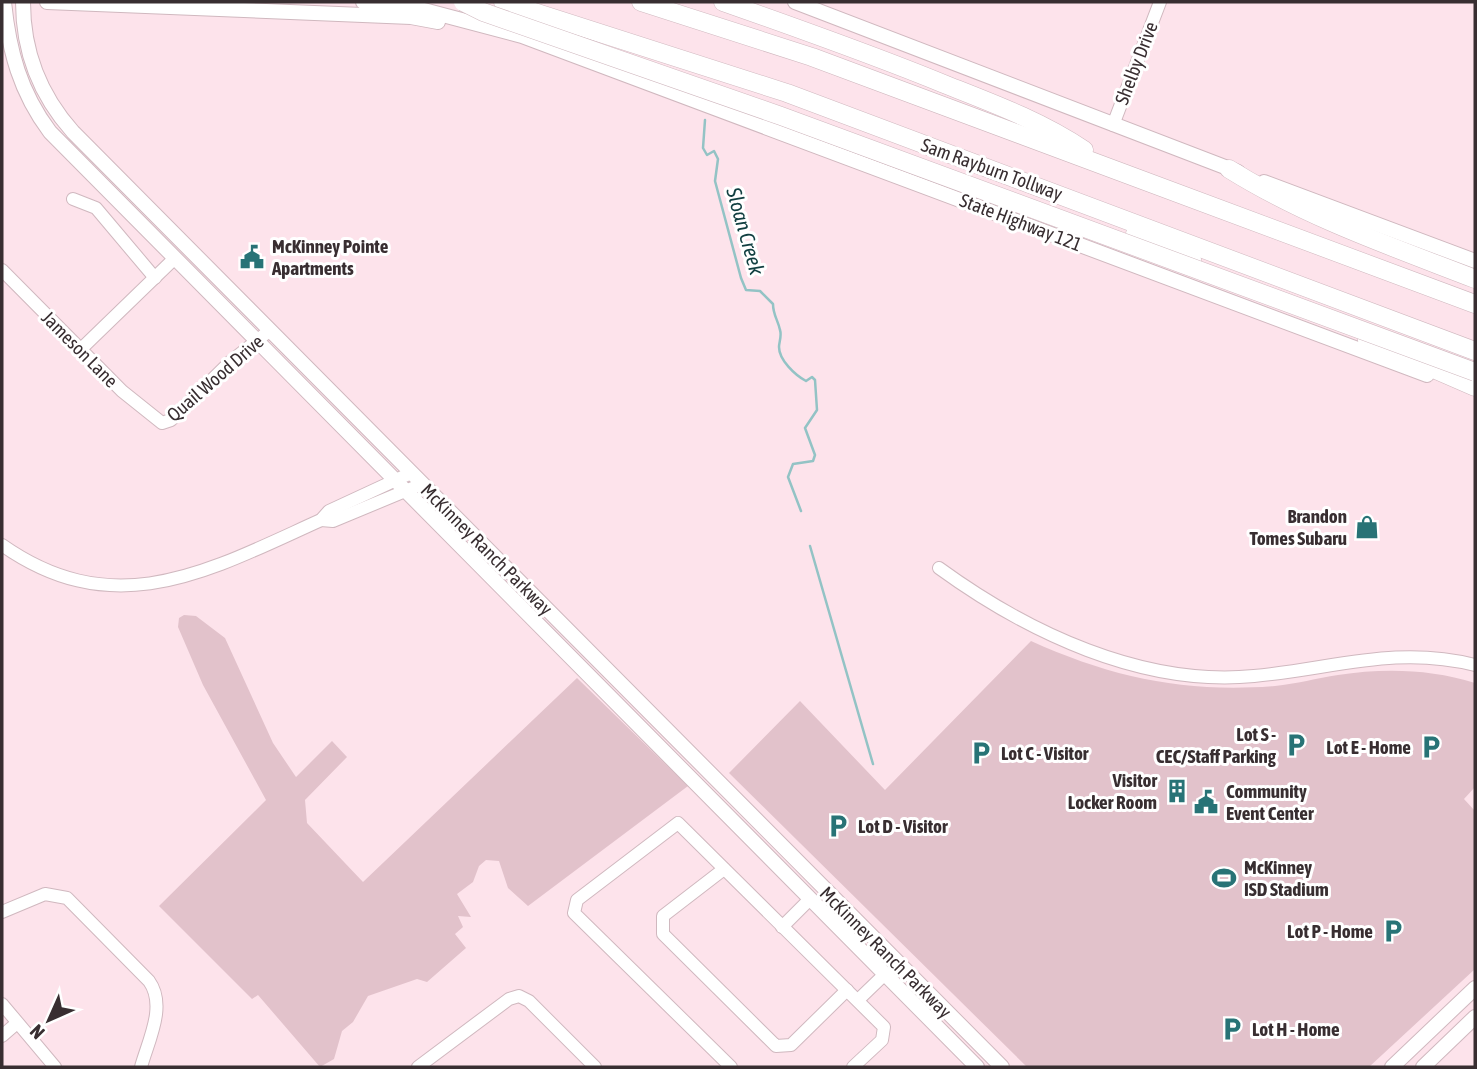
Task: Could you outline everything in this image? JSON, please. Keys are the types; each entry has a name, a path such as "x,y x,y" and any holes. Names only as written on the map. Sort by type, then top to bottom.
{"highway":[{"path":"463,2 495,16 1154,252 1475,372"},
{"name":"Sam Rayburn Tollway","path":"503,2 788,93 1475,351"},
{"path":"641,2 812,57 1475,304"},
{"path":"723,2 855,48"},
{"path":"757,2 855,48 1060,134 1107,166"},
{"path":"1229,169 1266,192 1332,225 1475,279"},
{"path":"1077,201 1124,229 1475,387"}],"main road":[{"name":"McKinney Ranch Parkway","path":"4,2 15,68 33,106 58,141 175,258 417,479 1002,1067"},
{"name":"McKinney Ranch Parkway","path":"23,2 25,40 35,73 50,102 73,132 401,485 977,1067"},
{"path":"47,2 411,18 452,24 565,54"},
{"path":"363,2 464,19 565,54"},
{"path":"795,2 1475,261"},
{"name":"State Highway 121","path":"565,54 1475,393"},
{"path":"33,106 48,110 67,133 73,132"},
{"path":"885,974 897,963"},
{"path":"1392,1067 1475,988"},
{"path":"1423,1067 1475,1017"}],"street":[{"name":"Shelby Drive","path":"1113,125 1160,2"},
{"path":"74,200 96,208 155,278"},
{"path":"81,349 175,258"},
{"name":"Jameson Lane","path":"2,270 127,395 162,423"},
{"name":"Quail Wood Drive","path":"162,423 173,418 223,369 263,336"},
{"path":"2,545 30,562 69,578 115,585 159,584 208,570 321,520 329,511 417,479"},
{"path":"939,568 1007,612 1060,638 1115,659 1177,673 1252,676 1381,656 1426,657 1475,665"},
{"path":"731,1067 575,913 577,900 678,823 884,1027 885,1034 853,1067"},
{"path":"724,869 663,916 663,934 776,1046 791,1045 847,990"},
{"path":"2,912 45,894 67,898 149,981 158,1006 141,1067"},
{"path":"782,927 810,899"},
{"path":"858,1000 885,974"},
{"path":"418,1067 509,999 519,996 529,1001 592,1066"},
{"path":"2,1004 55,1067"},
{"path":"2,1036 18,1023"}],"shaded area":[{"path":"184,615 196,616 225,638 273,743 296,777 332,741 347,757 305,800 307,823 363,882 577,678 688,786 528,906 508,888 499,861 486,860 479,866 473,882 457,894 471,917 458,916 463,927 455,934 466,948 427,982 417,979 368,996 353,1022 342,1031 334,1059 320,1067 258,995 252,999 159,906 266,800 203,685 178,627 179,618"},
{"path":"1031,641 1091,665 1180,685 1242,688 1275,686 1372,671 1424,672 1475,683 1475,787 1464,799 1475,811 1475,969 1369,1067 1027,1067 729,773 800,701 885,790"}],"waterway":[{"name":"Sloan Creek","path":"705,120 703,148 707,155 714,151 718,159 715,181 746,290 760,291 773,304 781,332 780,352 785,362 806,381 812,377 815,380 817,410 805,428 815,455 813,461 793,464 788,477 801,511"},
{"name":"Sloan Creek","path":"810,546 873,764"}],"place":[{"name":"McKinney Pointe Apartments","path":"252,257"},
{"name":"Brandon Tomes Subaru","path":"1367,527"},
{"name":"Lot S - CEC/Staff Parking","path":"1296,745"},
{"name":"Lot E - Home","path":"1431,747"},
{"name":"Lot C - Visitor","path":"981,753"},
{"name":"Visitor Locker Room","path":"1177,791"},
{"name":"Community Event Center","path":"1206,802"},
{"name":"Lot D - Visitor","path":"838,826"},
{"name":"McKinney ISD Stadium","path":"1224,878"},
{"name":"Lot P - Home","path":"1393,931"},
{"name":"Lot H - Home","path":"1232,1029"}]}
